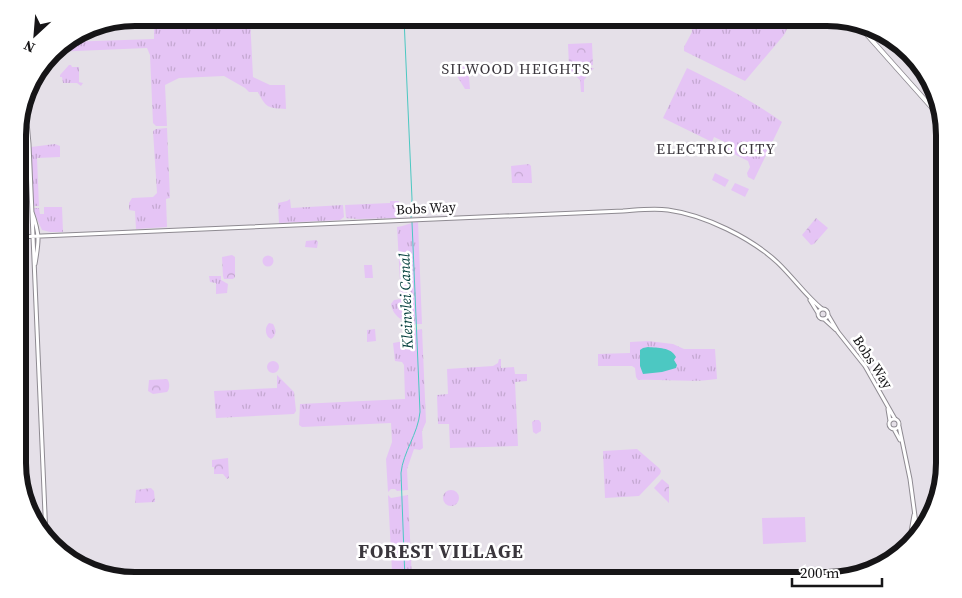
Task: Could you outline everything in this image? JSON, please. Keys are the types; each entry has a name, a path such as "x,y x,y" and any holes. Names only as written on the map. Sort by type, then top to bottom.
{"main road":[{"path":"867,35 932,108"}],"street":[{"path":"27,120 45,524"},
{"path":"30,201 38,236 35,270"},
{"name":"Bobs Way","path":"26,237 641,210 673,211 702,219 742,237 760,248 780,264 822,309"},
{"name":"Bobs Way","path":"807,295 818,313"},
{"path":"822,309 826,310 828,315 823,319 820,318 818,313 822,309"},
{"name":"Bobs Way","path":"828,315 838,332 865,366 895,419"},
{"name":"Bobs Way","path":"823,319 838,332"},
{"name":"Bobs Way","path":"887,406 890,421"},
{"path":"902,446 894,429 890,426 890,421 895,419 899,422 916,524"},
{"path":"894,429 899,426"},
{"path":"911,532 914,514"}],"green space":[{"path":"154,26 250,26 253,77 270,85 285,85 286,109 268,106 258,92 249,92 224,76 179,78 165,85 167,126 156,126 153,123 150,55 147,48 65,51 80,41 154,39"},
{"path":"692,26 788,27 784,35 745,81 684,51 684,47 692,32"},
{"path":"592,43 593,65 569,66 568,44"},
{"path":"69,65 79,67 79,82 83,83 81,86 77,83 63,83 60,75"},
{"path":"468,65 470,89 465,89 452,68 454,66"},
{"path":"594,68 584,80 584,92 581,92 580,80 568,69"},
{"path":"687,68 748,100 782,122 754,180 748,177 747,173 750,167 748,161 724,149 727,143 714,137 712,142 663,118"},
{"path":"167,128 170,198 166,199 167,227 136,229 135,211 129,210 129,203 132,198 153,197 157,193 153,131"},
{"path":"55,144 60,146 60,157 37,158 39,206 33,206 31,147"},
{"path":"529,164 531,166 532,183 512,183 511,166"},
{"path":"715,173 729,180 725,187 712,180"},
{"path":"735,183 749,189 745,197 731,190"},
{"path":"290,199 291,208 343,205 344,217 340,220 279,223 278,203"},
{"path":"390,201 399,201 396,218 346,218 345,205 390,203"},
{"path":"44,207 62,207 63,232 42,230 32,208 39,208 40,214 44,214"},
{"path":"816,218 828,228 811,245 802,235"},
{"path":"418,222 422,324 402,320 395,314 391,304 394,300 401,299 397,227"},
{"path":"316,240 318,242 317,248 305,247 306,241"},
{"path":"232,255 235,257 235,277 233,279 224,279 222,257"},
{"path":"268,255 274,261 268,267 262,261"},
{"path":"364,265 372,265 373,278 365,278"},
{"path":"209,276 221,276 221,280 228,284 227,293 216,294 216,283 210,282"},
{"path":"403,322 410,331 422,329 426,422 422,431 423,448 420,450 414,449 407,469 408,490 397,491 391,489 388,492 386,459 392,442 391,423 302,427 299,425 300,404 405,399 404,365 402,362 395,361 393,343 404,341"},
{"path":"269,323 273,324 275,330 275,334 271,339 266,331"},
{"path":"375,329 376,341 367,342 367,330"},
{"path":"648,341 673,344 684,349 715,349 717,379 697,381 638,380 635,368 632,366 598,366 598,354 630,353 630,342"},
{"path":"499,359 501,359 501,368 514,367 515,374 527,374 527,381 515,382 518,446 450,448 449,424 438,424 437,395 448,394 447,369 493,366 498,363"},
{"path":"275,361 278,362 278,372 271,373 268,372 267,365 268,362"},
{"path":"277,375 294,392 296,411 294,414 216,418 214,391 277,388"},
{"path":"167,379 169,389 167,392 153,394 148,391 149,380"},
{"path":"539,420 541,423 541,431 536,434 533,432 532,422"},
{"path":"637,449 659,468 660,474 639,496 605,498 603,451"},
{"path":"228,458 229,478 227,479 223,474 214,474 212,460"},
{"path":"662,479 669,485 669,503 654,488"},
{"path":"151,488 154,491 155,502 135,503 136,490"},
{"path":"448,490 454,490 459,495 457,504 448,506 443,501 443,495"},
{"path":"388,495 391,498 408,495 412,572 392,571"},
{"path":"805,517 806,542 763,544 762,518"}],"water":[{"path":"648,347 671,351 676,357 674,360 677,365 676,368 643,374 640,366 640,350"}],"waterway":[{"name":"Kleinvlei Canal","path":"404,26 412,199 411,218"},
{"name":"Kleinvlei Canal","path":"405,572 401,473 420,412 412,222"}],"district":[{"name":"SILWOOD HEIGHTS","path":"516,69"},
{"name":"ELECTRIC CITY","path":"716,149"},
{"name":"FOREST VILLAGE","path":"441,551"}]}
